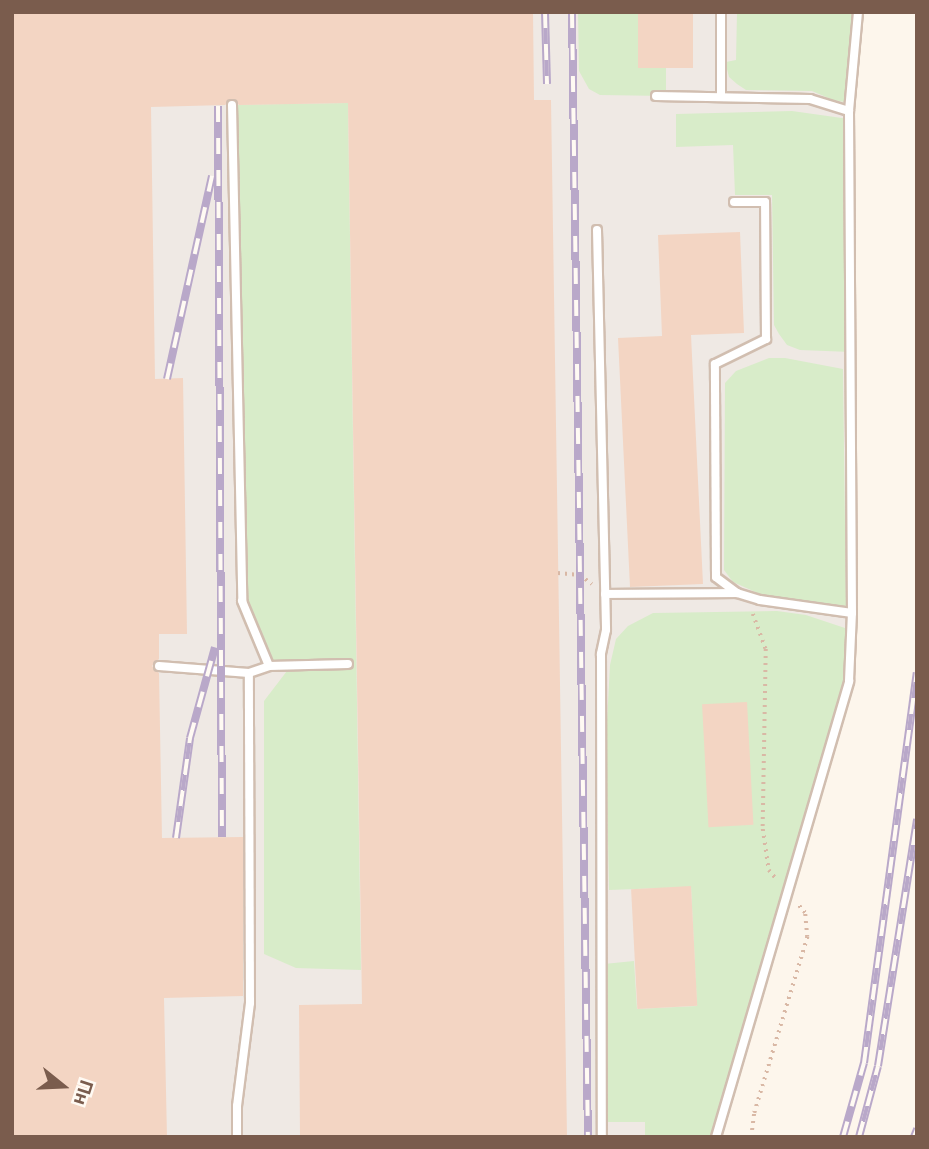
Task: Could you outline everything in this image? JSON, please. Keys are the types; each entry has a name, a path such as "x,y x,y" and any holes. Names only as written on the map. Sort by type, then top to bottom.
{"lane":[{"path":"721,12 721,97"},
{"path":"716,1137 849,681 852,613 849,111 858,12"},
{"path":"656,96 810,99 849,111"},
{"path":"232,105 242,601 269,666"},
{"path":"734,202 765,202 766,326 766,339 715,364 716,577 737,593"},
{"path":"597,230 606,630 601,654 602,1137"},
{"path":"605,594 737,593 760,600 852,613"},
{"path":"159,666 249,673 269,666 348,664"},
{"path":"237,1137 237,1106 250,1003 249,673"}],"path":[{"path":"558,573 580,575 605,594"},
{"path":"737,593 757,618 766,649 763,829 769,870 805,912 807,937 754,1113 751,1137"}],"shaded area":[{"path":"12,12 858,12 849,134 852,613 716,1137 12,1137"}],"green space":[{"path":"578,12 638,12 641,68 666,67 666,96 600,95 589,89 579,71"},
{"path":"737,12 861,12 850,103 833,100 812,91 746,90 737,84 729,77 726,62 736,60"},
{"path":"348,103 361,970 296,968 264,954 264,701 290,667 269,666 242,601 232,105"},
{"path":"792,111 849,119 851,352 800,350 787,345 779,334 774,325 772,195 735,195 733,145 676,147 676,114"},
{"path":"769,358 785,358 843,369 846,606 762,595 733,582 724,570 725,383 736,371"},
{"path":"777,611 806,615 851,630 849,681 716,1137 645,1137 645,1122 605,1122 604,964 634,961 637,1009 697,1006 691,887 609,890 606,740 610,665 616,639 628,626 653,613"}],"building":[{"path":"12,12 533,12 534,100 551,100 567,1137 300,1137 299,1005 362,1004 348,103 239,105 233,99 225,105 151,107 155,379 183,378 187,634 159,634 159,659 152,666 159,673 162,838 243,837 243,996 164,998 167,1137 12,1137"},
{"path":"638,12 693,12 693,68 638,68"},
{"path":"740,232 744,333 691,335 703,584 630,587 618,338 662,336 658,235"},
{"path":"747,702 753,825 708,827 702,704"},
{"path":"691,886 697,1006 637,1009 631,889"}],"railway":[{"path":"545,12 547,84"},
{"path":"572,12 588,1137"},
{"path":"218,106 222,837"},
{"path":"167,379 212,176"},
{"path":"176,838 190,738 215,647"},
{"path":"843,1137 864,1063 917,673"},
{"path":"859,1137 878,1066 917,819"},
{"path":"914,1137 917,1129"}]}
